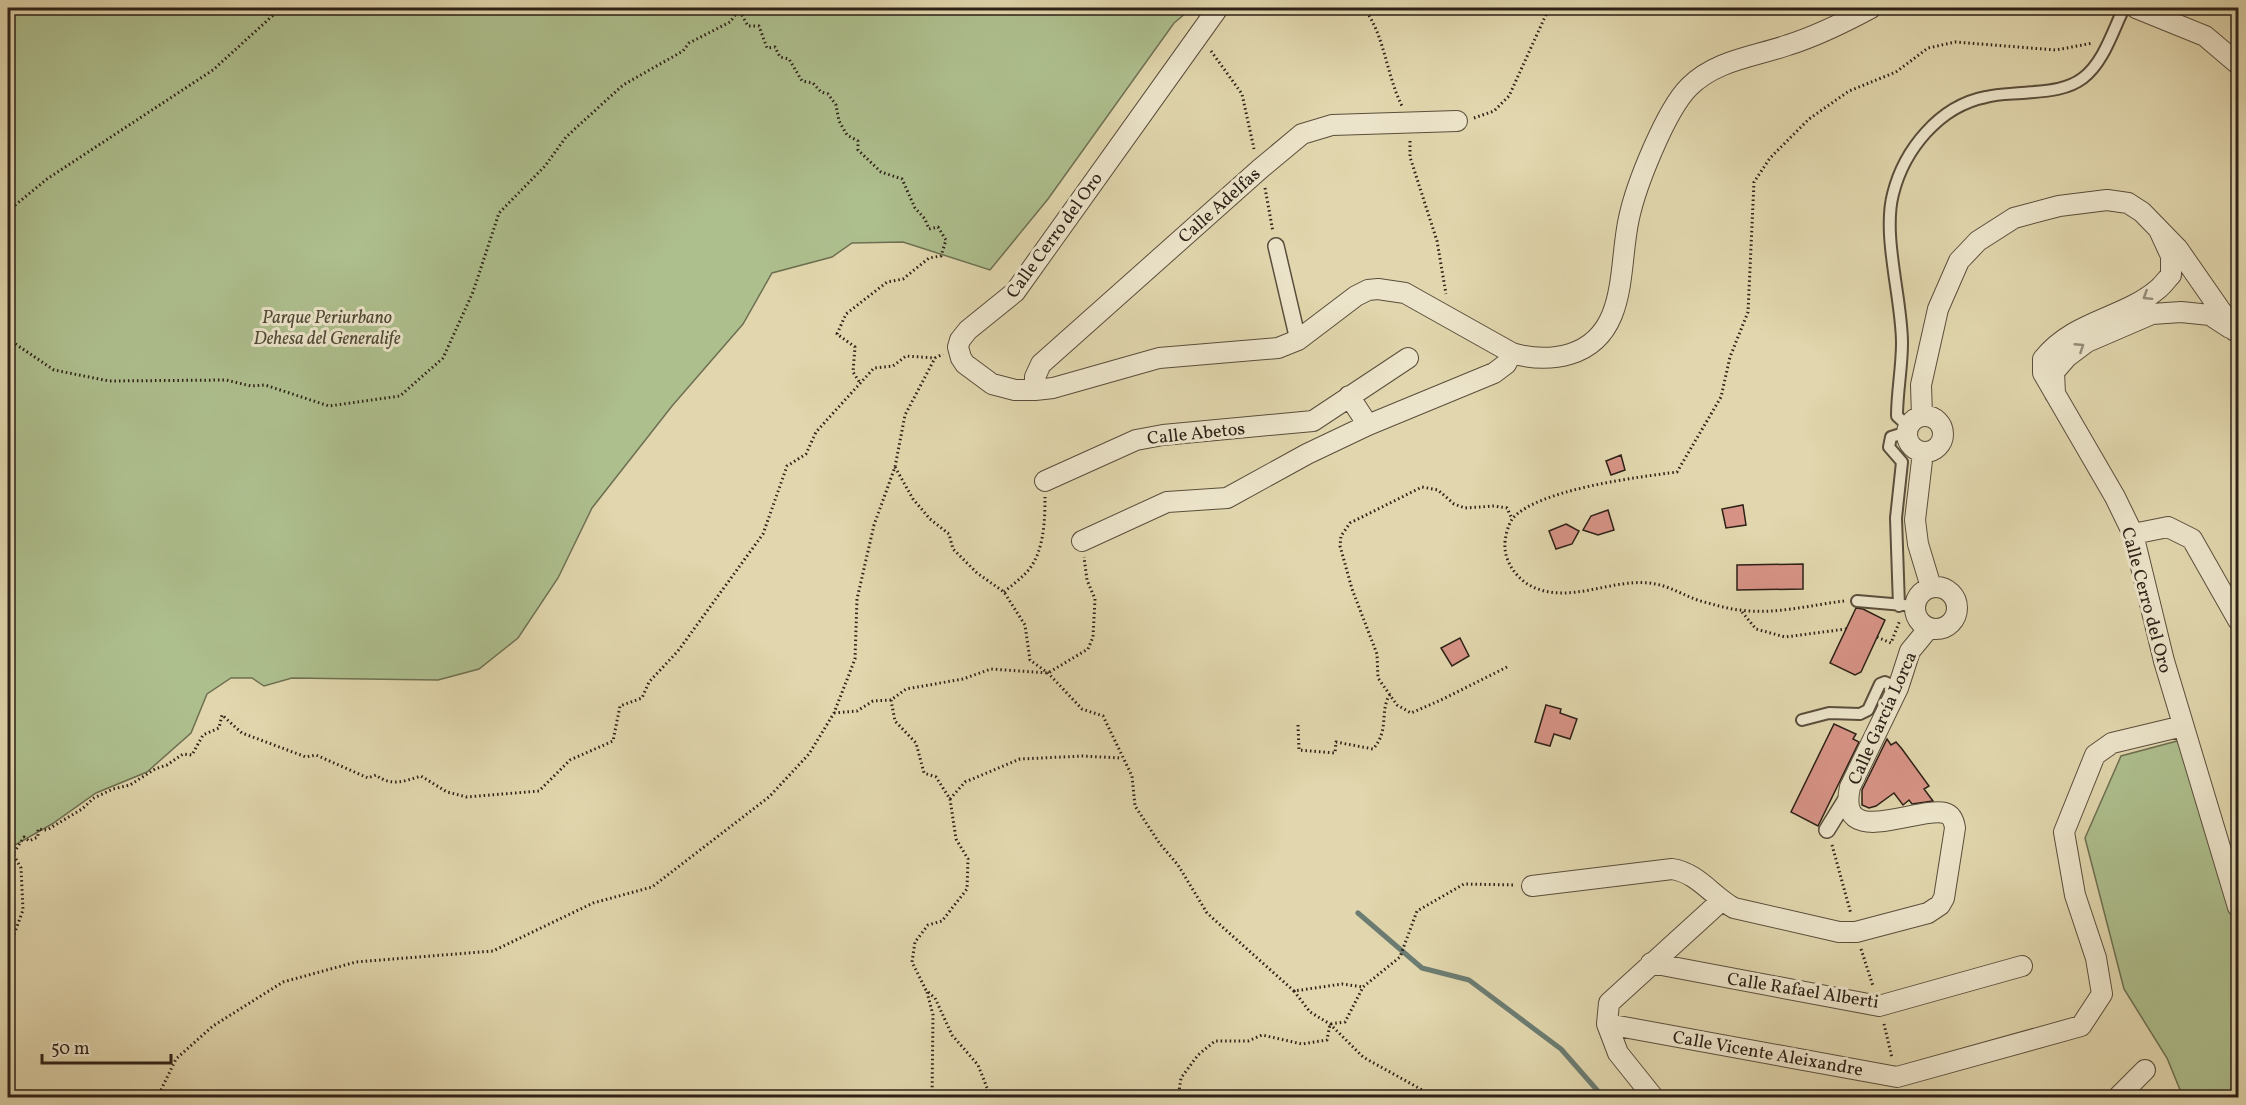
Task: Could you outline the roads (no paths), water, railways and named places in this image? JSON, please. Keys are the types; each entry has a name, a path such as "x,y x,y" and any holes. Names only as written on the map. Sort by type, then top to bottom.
{"street":[{"name":"Calle Cerro del Oro","path":"1035,390 1015,390 992,384 965,364 958,347 960,340 968,330 1016,292 1218,8"},
{"path":"1035,390 1053,388 1145,360 1278,348 1298,340 1356,296 1368,290 1390,289 1405,293 1512,353 1531,359 1560,357 1581,350 1604,330 1618,297 1628,220 1636,191 1672,110 1690,86 1712,70 1731,61 1789,45 1871,8"},
{"path":"2136,8 2205,36 2238,64"},
{"name":"Calle Adelfas","path":"1035,390 1035,377 1041,364 1302,134 1332,125 1457,121"},
{"path":"1912,424 1928,416 1939,422 1943,439 1935,449 1923,452 1912,448 1907,438 1938,309 1959,261 1978,241 2014,218 2059,206 2107,200 2128,203 2142,212 2178,249 2237,333"},
{"path":"2159,230 2171,256 2171,275"},
{"path":"1276,246 1298,340"},
{"path":"2055,394 2043,373 2043,359 2052,348 2076,330 2137,302 2159,289 2171,275 2182,267 2194,270"},
{"path":"2181,312 2191,303 2196,291 2194,270"},
{"path":"2055,394 2054,372 2067,357 2087,342 2152,314 2181,312 2210,315 2237,333"},
{"path":"1082,541 1167,502 1227,498 1307,454 1368,425 1494,373 1506,363 1512,353"},
{"name":"Calle Abetos","path":"1044,481 1136,440 1163,435 1313,421 1408,358"},
{"name":"Calle Cerro del Oro","path":"2055,394 2115,497 2133,534 2164,661 2183,726 2233,870 2238,907"},
{"path":"1349,396 1368,425"},
{"path":"1923,452 1915,520 1918,544 1931,587"},
{"path":"2133,534 2168,527 2192,539 2238,620"},
{"path":"1931,587 1938,587 1951,593 1956,605 1953,619 1943,627 1929,627 1918,619 1907,606 1931,587"},
{"name":"Calle García Lorca","path":"1721,901 1734,908 1839,932 1856,932 1928,913 1940,904 1944,898 1954,820 1944,813 1875,822 1863,821 1853,814 1848,804 1850,787 1898,688 1910,651 1929,627"},
{"name":"Calle Vicente Aleixandre","path":"1607,1024 1897,1077 2080,1026 2102,994 2096,958 2074,895 2064,832 2095,755 2112,743 2183,726"},
{"path":"1827,830 1848,796"},
{"path":"1532,886 1672,869 1693,875 1721,901 1609,1003 1607,1024 1618,1053 1653,1098"},
{"name":"Calle Rafael Alberti","path":"1652,963 1879,1006 2022,966"},
{"path":"2117,1098 2145,1070"}],"lane":[{"path":"1912,424 1897,416 1902,343 1890,224 1892,195 1903,168 1914,148 1931,127 1956,108 1985,97 2048,90 2072,84 2092,70 2124,8"},
{"path":"1857,601 1907,606 1896,518 1902,462 1889,447 1891,437 1912,424"},
{"path":"1802,720 1830,713 1860,714 1868,710 1880,684 1885,682 1898,688"}],"waterway":[{"path":"1358,913 1422,968 1469,980 1561,1049 1604,1098"}],"park label":[{"name":"Parque Periurbano Dehesa del Generalife","path":"327,327"}]}
